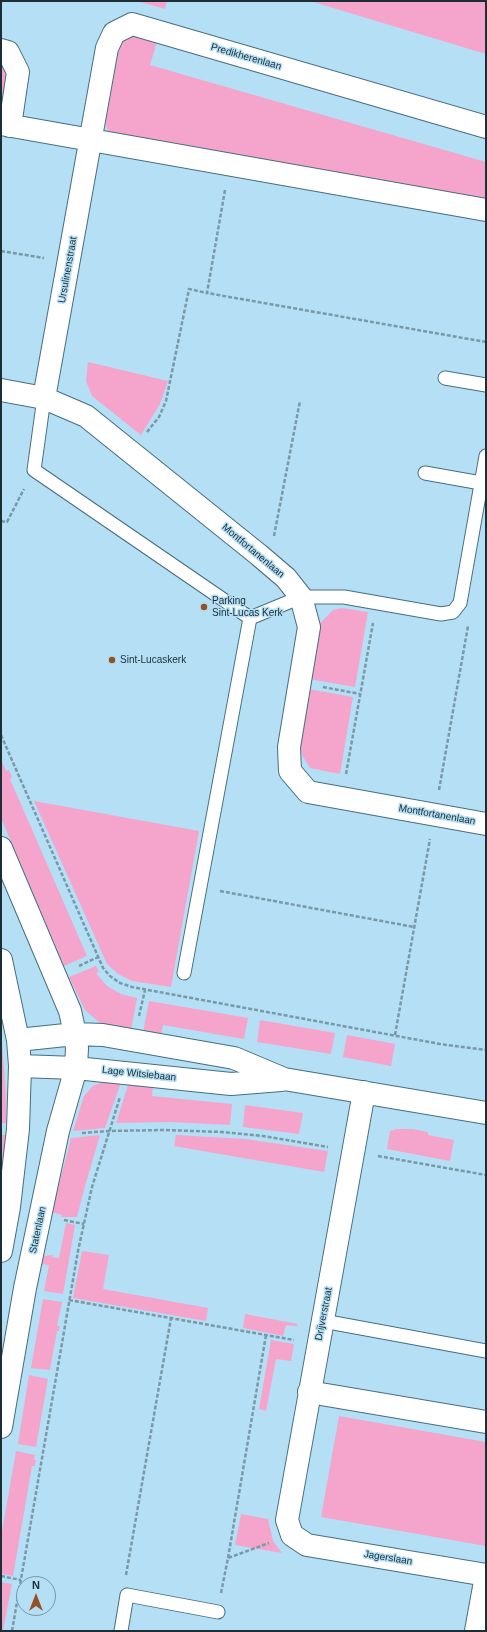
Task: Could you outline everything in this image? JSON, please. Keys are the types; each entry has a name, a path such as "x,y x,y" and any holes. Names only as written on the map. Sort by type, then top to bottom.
{"street":[{"name":"Predikherenlaan","path":"91,141 107,48 114,33 132,24 486,127"},
{"path":"1,50 8,52 18,72 6,125 486,210"},
{"name":"Ursulinenstraat","path":"44,398 91,141"},
{"name":"Montfortanenlaan","path":"1,390 44,398 86,416 259,555 286,578 301,597 309,628 289,747 290,771 308,792 486,824"},
{"path":"1,848 70,1011 76,1034"},
{"path":"1,960 18,1040 20,1066 18,1129 9,1207 1,1251"},
{"name":"Lage Witsiebaan","path":"18,1040 76,1034 103,1035 234,1058 284,1079 486,1113"},
{"name":"Statenlaan","path":"1,1427 25,1288 58,1131 76,1068 76,1034"},
{"name":"Lage Witsiebaan","path":"20,1066 76,1068 231,1084 284,1079"},
{"name":"Drijverstraat","path":"292,1535 287,1520 364,1092"},
{"path":"309,1392 486,1422"},
{"name":"Jagerslaan","path":"292,1535 306,1545 486,1575"},
{"path":"476,1631 486,1575"}],"lane":[{"path":"445,378 486,385"},
{"path":"44,398 34,470 250,618"},
{"path":"250,618 301,597 344,597 441,614 453,612 460,603 486,456"},
{"path":"425,473 481,483"},
{"path":"184,973 250,618"},
{"path":"323,1321 486,1351"},
{"path":"121,1631 127,1595 218,1612"}],"path":[{"path":"208,293 230,165"},
{"path":"1,251 50,259"},
{"path":"131,452 159,416 166,401 189,289 486,342"},
{"path":"259,555 276,534 300,401"},
{"path":"1,521 8,522 34,470"},
{"path":"342,798 376,603"},
{"path":"394,1035 469,619"},
{"path":"300,683 360,694"},
{"path":"200,888 414,927"},
{"path":"22,1576 69,1300 92,1187 128,1073"},
{"path":"58,1131 71,1134 109,1131 164,1130 222,1132 263,1136 486,1175"},
{"path":"69,1300 318,1345"},
{"path":"127,1595 122,1594 171,1318"},
{"path":"218,1612 266,1335"},
{"path":"228,1558 292,1535"},
{"path":"1,1576 16,1579"},
{"path":"12,1631 16,1608"}],"shaded area":[{"path":"137,1 167,1 165,9"},
{"path":"310,1 486,1 486,54"},
{"path":"134,34 158,38 150,65 486,162 486,201 109,133 105,124 119,49 124,39"},
{"path":"1,58 7,72 1,109"},
{"path":"88,362 168,381 160,404 141,435 92,396 86,381"},
{"path":"342,608 368,612 355,687 309,679 320,623 333,610"},
{"path":"308,689 353,697 340,774 310,768 302,755 299,740"},
{"path":"1,759 6,771 9,770 12,777 10,779 87,956 64,966 1,818"},
{"path":"34,801 199,831 171,987 132,981 118,974 107,964"},
{"path":"96,966 99,972 96,973 107,986 121,994 137,998 131,1030 100,1023 85,1010 69,977"},
{"path":"149,1001 248,1018 244,1039 163,1025 161,1035 143,1033"},
{"path":"260,1020 335,1033 331,1054 257,1042"},
{"path":"1,1028 6,1096 6,1123 1,1123"},
{"path":"347,1035 395,1044 391,1066 343,1057"},
{"path":"105,1081 121,1082 105,1128 73,1131 84,1096 93,1086"},
{"path":"129,1082 153,1085 152,1096 232,1104 230,1125 170,1122 116,1123"},
{"path":"245,1105 303,1113 299,1134 243,1127"},
{"path":"397,1129 412,1129 428,1132 428,1135 454,1140 450,1161 387,1149 390,1131"},
{"path":"1,1135 5,1135 1,1185"},
{"path":"100,1135 77,1217 61,1217 62,1215 52,1212 71,1138"},
{"path":"176,1135 245,1139 328,1151 324,1172 174,1146"},
{"path":"66,1223 75,1225 63,1294 44,1291 49,1265 42,1264 43,1256 53,1255 52,1257 59,1258"},
{"path":"82,1251 109,1255 103,1289 208,1308 206,1321 73,1298"},
{"path":"43,1299 62,1302 57,1326 60,1326 59,1331 57,1331 50,1370 31,1368"},
{"path":"245,1314 298,1324 297,1326 286,1325 283,1336 243,1328"},
{"path":"271,1340 294,1344 291,1361 276,1359 266,1411 259,1409"},
{"path":"29,1375 48,1379 36,1447 18,1444"},
{"path":"339,1416 486,1442 486,1546 321,1517"},
{"path":"16,1451 35,1455 34,1460 36,1460 35,1466 32,1466 13,1576 1,1574 1,1537"},
{"path":"241,1514 268,1519 273,1541 282,1553 235,1545"},
{"path":"1,1582 12,1584 3,1631 1,1631"}],"place":[{"name":"Parking Sint-Lucas Kerk","path":"204,607"},
{"name":"Sint-Lucaskerk","path":"112,660"}]}
